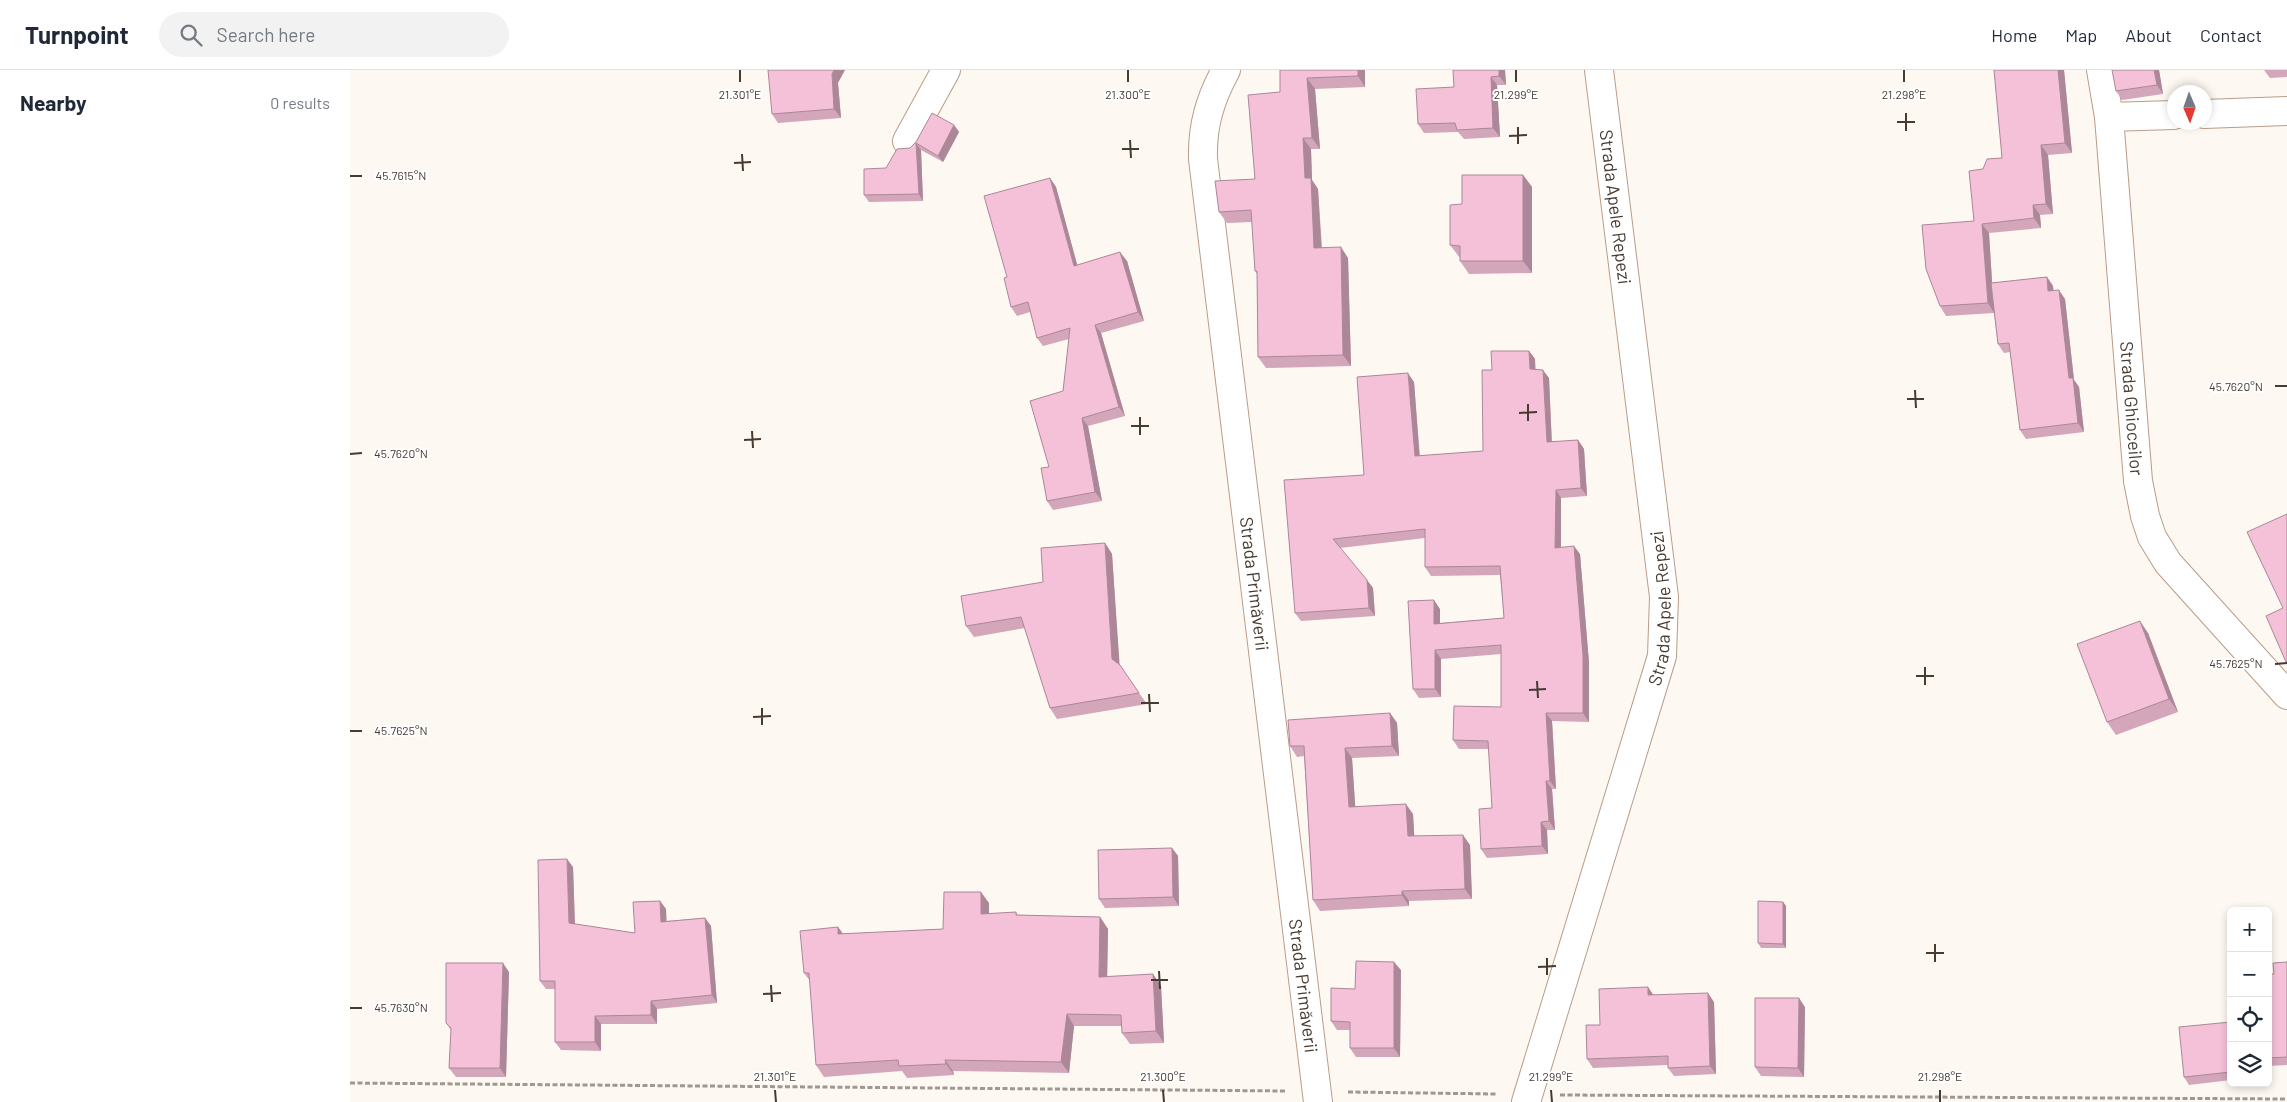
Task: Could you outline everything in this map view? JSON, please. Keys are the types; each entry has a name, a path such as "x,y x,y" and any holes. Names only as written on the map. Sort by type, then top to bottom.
{"street":[{"path":"907,141 946,70"},
{"name":"Strada Primăverii","path":"1226,70 1209,105 1203,132 1203,159 1318,1102"},
{"name":"Strada Apele Repezi","path":"1526,1102 1662,656 1664,632 1664,598 1599,70"},
{"name":"Strada Ghioceilor","path":"2101,70 2109,117 2138,480 2145,516 2152,537 2168,563 2287,695"},
{"path":"2212,114 2287,111"},
{"path":"2109,117 2167,115"}],"building":[{"path":"768,70 834,70 832,74 834,109 772,114"},
{"path":"1280,70 1358,70 1358,76 1307,78 1312,138 1303,138 1305,178 1311,178 1314,248 1341,247 1343,355 1258,357 1257,271 1255,271 1251,210 1219,212 1215,181 1255,179 1248,95 1280,92"},
{"path":"1453,70 1499,70 1499,76 1491,77 1493,128 1457,130 1455,123 1418,124 1416,89 1454,87"},
{"path":"1994,70 2058,70 2065,143 2041,145 2046,204 2033,205 2034,218 1982,224 1988,303 1940,306 1926,269 1922,225 1974,221 1969,171 1983,169 1987,159 2002,158"},
{"path":"2112,70 2154,70 2157,85 2116,91"},
{"path":"932,113 954,125 938,156 916,143 919,194 864,195 864,169 886,168 897,149 910,148 916,142"},
{"path":"1462,175 1523,175 1523,261 1460,261 1460,246 1450,245 1450,205 1462,204"},
{"path":"1050,178 1074,266 1120,252 1138,312 1095,325 1119,407 1082,418 1095,492 1047,501 1041,468 1049,467 1030,401 1063,391 1070,328 1037,338 1028,302 1011,307 1004,278 1007,277 984,196"},
{"path":"2047,277 2048,291 2059,290 2069,378 2073,378 2078,423 2020,430 2009,343 1998,344 1991,283"},
{"path":"1491,351 1529,351 1530,369 1543,370 1547,442 1578,440 1581,488 1556,490 1555,548 1574,546 1583,655 1583,713 1546,713 1550,781 1546,781 1549,821 1541,822 1542,846 1481,849 1479,809 1492,808 1488,741 1453,740 1454,706 1501,707 1501,645 1435,650 1435,689 1413,689 1408,601 1434,600 1434,624 1504,618 1500,566 1425,567 1425,529 1333,539 1367,580 1369,608 1295,613 1284,480 1364,475 1357,377 1408,373 1415,456 1483,451 1482,370 1492,370"},
{"path":"2287,514 2286,662 2266,616 2283,608 2247,532"},
{"path":"1105,543 1112,659 1120,665 1139,693 1050,708 1021,617 966,626 961,596 1043,582 1041,548"},
{"path":"2140,621 2169,699 2107,722 2077,644"},
{"path":"1390,713 1392,746 1345,748 1349,807 1406,804 1408,836 1463,835 1465,889 1402,891 1402,895 1313,900 1304,746 1290,746 1288,720"},
{"path":"1172,848 1173,897 1099,899 1098,850"},
{"path":"567,859 569,923 635,933 633,902 660,901 661,922 705,918 712,995 651,1001 651,1015 595,1016 595,1042 555,1042 555,981 540,981 538,860"},
{"path":"944,892 981,892 981,914 1016,912 1016,915 1100,917 1099,977 1153,974 1156,1031 1122,1033 1121,1015 1067,1014 1061,1062 945,1060 946,1064 899,1066 898,1060 816,1065 809,973 804,973 800,931 838,927 838,934 943,929"},
{"path":"1758,901 1783,902 1783,944 1758,943"},
{"path":"1356,961 1394,962 1394,1048 1350,1048 1350,1022 1331,1021 1331,988 1355,989"},
{"path":"2287,962 2287,1057 2272,1058 2273,963"},
{"path":"446,963 503,963 500,1068 449,1068 451,1028 446,1023"},
{"path":"1648,987 1648,995 1708,993 1710,1066 1668,1068 1668,1056 1587,1059 1586,1025 1600,1025 1599,989"},
{"path":"1755,998 1799,998 1798,1068 1755,1067"},
{"path":"2227,1022 2227,1072 2184,1077 2179,1027"}]}
